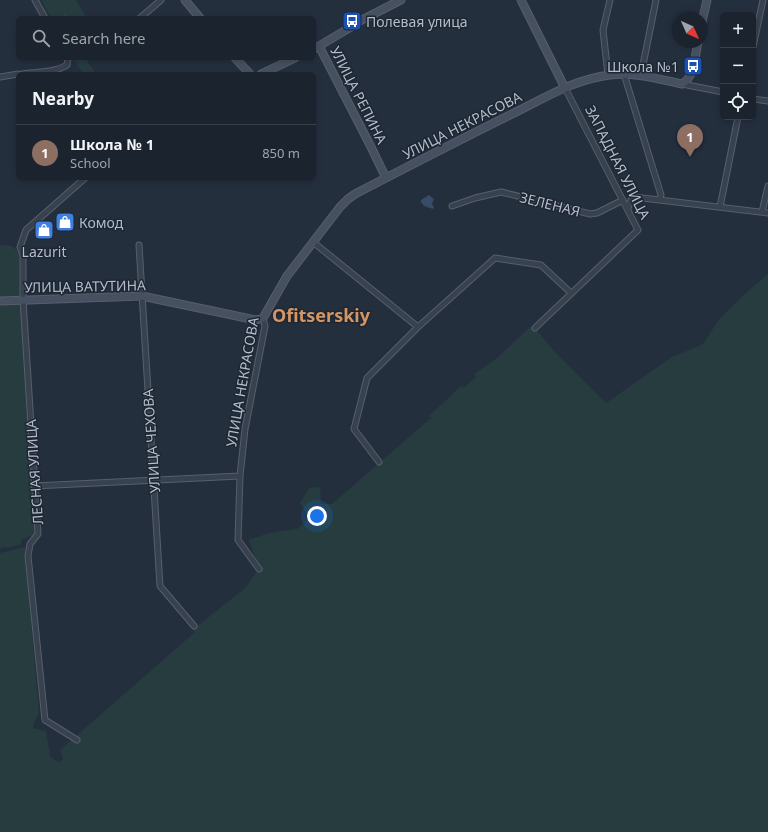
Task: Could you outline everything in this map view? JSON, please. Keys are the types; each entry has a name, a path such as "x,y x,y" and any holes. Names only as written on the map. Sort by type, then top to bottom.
{"street":[{"path":"35,0 45,16"},
{"path":"142,16 161,0"},
{"path":"185,0 198,16"},
{"path":"317,47 354,24 401,0"},
{"name":"ЗАПАДНАЯ УЛИЦА","path":"521,0 638,230 535,328"},
{"path":"608,75 604,30 610,0"},
{"path":"641,75 656,0"},
{"path":"704,12 707,0"},
{"path":"756,33 763,0"},
{"name":"УЛИЦА РЕПИНА","path":"317,47 386,178"},
{"path":"682,84 691,73 697,48"},
{"path":"45,72 67,65 68,60"},
{"path":"237,60 248,72"},
{"path":"265,72 291,60"},
{"path":"0,77 16,74"},
{"path":"624,74 661,195 660,199"},
{"name":"УЛИЦА НЕКРАСОВА","path":"259,569 238,540 240,476 245,429 265,326 263,318 287,276 348,199 441,149 581,81 608,75 624,74 641,75 682,84"},
{"path":"682,84 720,91"},
{"path":"756,100 768,102"},
{"path":"720,207 737,120"},
{"name":"ЛЕСНАЯ УЛИЦА","path":"77,740 45,720 28,556 30,544 38,534 23,300 23,255 20,247 26,230 83,180"},
{"path":"628,208 634,197 765,212 768,186"},
{"name":"ЗЕЛЕНАЯ","path":"452,206 475,198 501,192 590,214 597,214 623,200"},
{"path":"313,242 418,327"},
{"name":"УЛИЦА ЧЕХОВА","path":"139,245 160,586 194,626"},
{"path":"380,462 354,429 367,378 418,327 495,258 541,265 571,293"},
{"name":"УЛИЦА ВАТУТИНА","path":"0,301 142,296 256,320 263,318"},
{"path":"34,486 240,476"}],"green space":[{"path":"41,0 76,0 86,16 50,16"},
{"path":"74,60 86,60 95,72 82,72"},
{"path":"0,245 12,246 19,252 19,297 0,297"},
{"path":"768,274 768,832 0,832 0,553 25,547 39,713 33,728 46,731 50,756 59,763 63,759 60,750 194,633 194,626 200,624 245,588 259,569 249,540 269,533 297,529 310,518 300,503 309,488 320,487 321,504 332,504 432,417 428,417 461,386 464,388 476,377 474,374 497,358 530,327 535,328 554,351 606,403 672,357 703,344 720,318"},
{"path":"0,305 20,305 28,405 31,473 33,474 32,485 35,534 21,540 21,544 6,548 3,547 0,549"}],"water":[{"path":"429,195 434,199 432,204 434,207 433,209 424,206 421,202 421,200"}],"place":[{"name":"Полевая улица","path":"352,21"},
{"name":"Школа №1","path":"693,66"},
{"name":"Школа № 1","path":"690,157"},
{"name":"Комод","path":"65,222"},
{"name":"Lazurit","path":"44,230"}],"district":[{"name":"Ofitserskiy","path":"321,315"}]}
